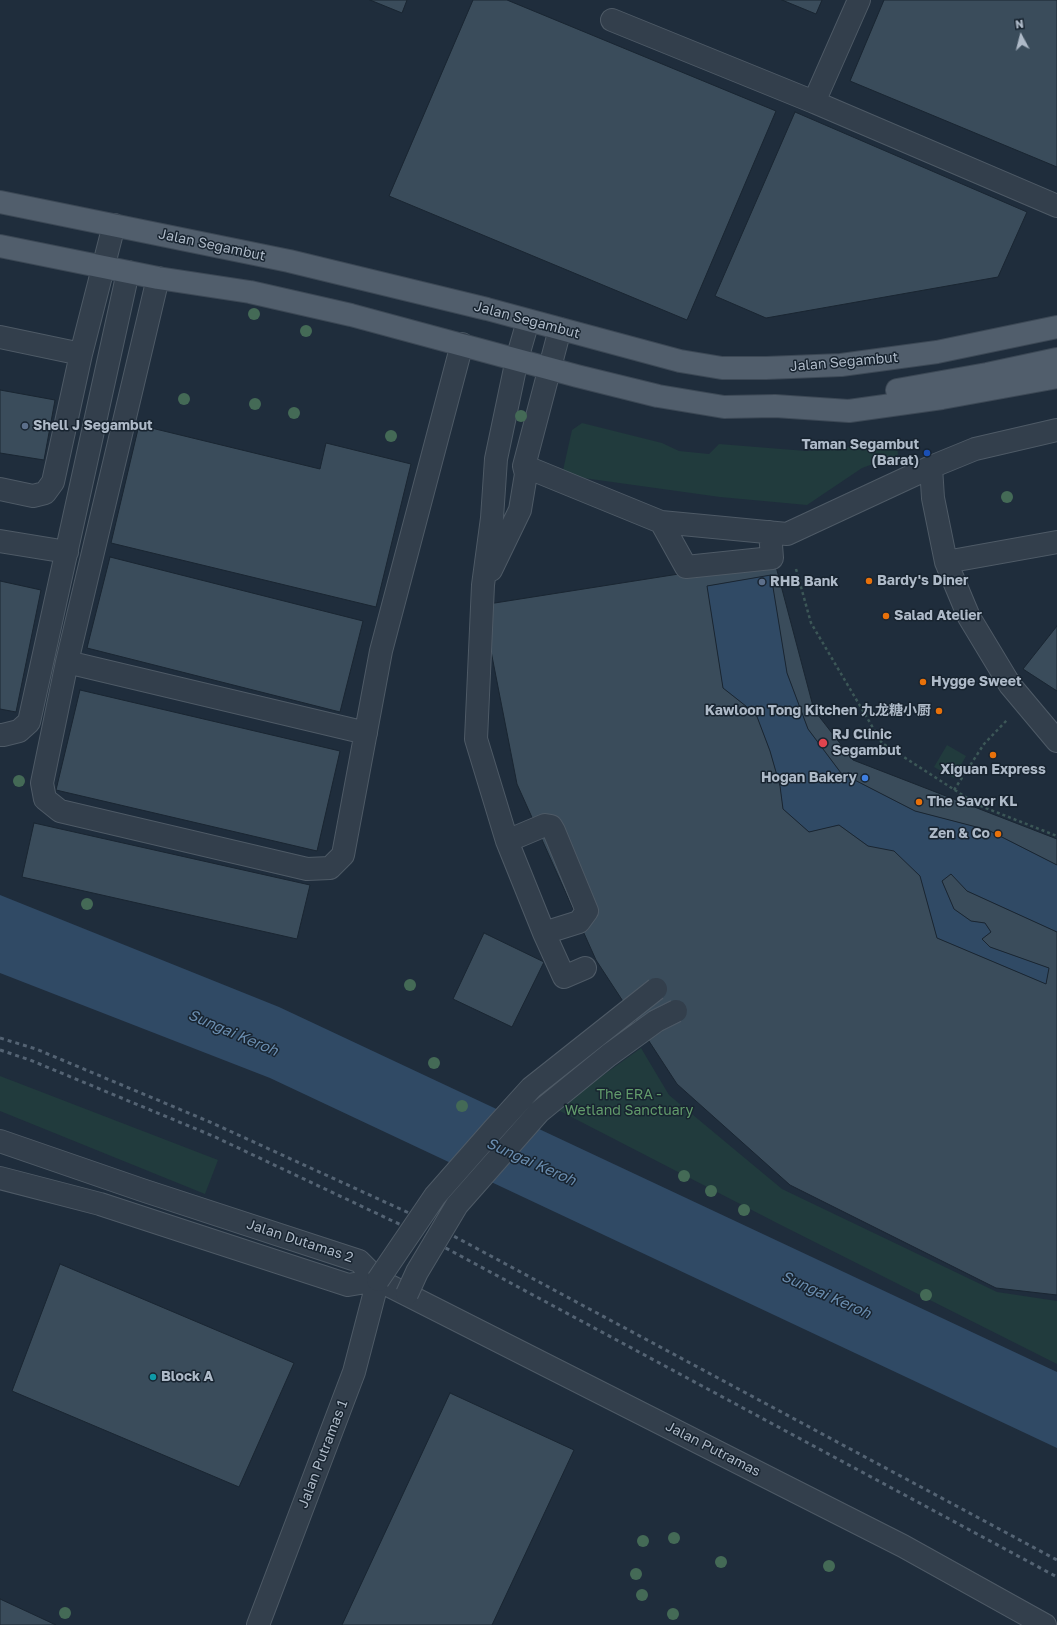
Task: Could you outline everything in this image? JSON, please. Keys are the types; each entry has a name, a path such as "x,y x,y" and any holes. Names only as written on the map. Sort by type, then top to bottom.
{"main road":[{"name":"Jalan Segambut","path":"0,202 289,262 488,309 680,361 722,368 841,365 937,352 1057,326"},
{"path":"0,246 158,278 250,292 351,315 658,396 724,407 775,406 849,411 942,398 1057,377"},
{"path":"775,406 881,393 987,374 1057,359"}],"street":[{"path":"814,102 859,0"},
{"path":"612,20 814,102 1057,206"},
{"path":"0,489 33,496 45,493 53,482 81,354 114,225"},
{"path":"0,735 4,736 19,731 29,722 128,272"},
{"path":"158,278 68,662 42,783 45,799 60,811 307,869 330,868 343,856 380,651 462,344"},
{"path":"528,321 517,359 496,459 492,518 483,585 476,739 507,840 544,933 564,977 585,968"},
{"path":"483,585 513,526 511,511 516,475 524,466 560,329"},
{"path":"0,337 81,354"},
{"path":"524,466 661,522 778,533 975,449 1057,430"},
{"path":"931,467 933,498 946,562 969,617 1010,685 1057,741"},
{"path":"661,522 686,567 772,558 778,533"},
{"path":"0,541 66,552"},
{"path":"946,562 1057,542"},
{"path":"68,662 366,733"},
{"path":"507,840 545,825 551,826 587,911 579,922 544,933"},
{"name":"Jalan Putramas 1","path":"258,1625 354,1372 378,1280 435,1196 531,1088 656,989"},
{"path":"407,1294 417,1272 457,1205 540,1112 609,1055 656,1021 676,1011"},
{"path":"598,1036 609,1055"},
{"name":"Jalan Dutamas 2","path":"0,1141 142,1190 359,1261 378,1280"},
{"name":"Jalan Dutamas 2","path":"0,1178 100,1204 348,1285 378,1280"},
{"name":"Jalan Putramas","path":"378,1280 903,1546 1045,1625"}],"path":[{"path":"778,533 811,623 882,743 978,805 1057,836"},
{"path":"954,790 984,744 1024,702"}],"green space":[{"path":"582,423 662,443 679,451 709,454 719,444 806,451 897,443 898,455 862,468 807,505 720,497 562,475 572,430"},
{"path":"947,745 966,756 954,778 934,767"},
{"name":"The ERA - Wetland Sanctuary","path":"641,1048 669,1095 782,1189 997,1292 1057,1301 1057,1364 777,1223 556,1109"},
{"path":"0,1076 218,1160 205,1194 0,1111"}],"water":[{"path":"771,575 787,673 808,729 841,773 915,811 988,830 1057,865 1057,932 967,891 951,875 942,881 954,909 971,921 985,923 991,932 982,939 990,947 1049,968 1046,984 937,938 920,876 868,846 839,825 809,832 783,809 780,786 770,751 756,714 723,688 707,586"},
{"name":"Sungai Keroh","path":"0,895 279,1007 1057,1372 1057,1448 270,1078 0,973"}],"building":[{"path":"370,0 407,0 402,13"},
{"path":"473,0 507,0 776,111 687,320 389,196"},
{"path":"782,0 822,0 816,14"},
{"path":"884,0 1057,0 1057,167 850,81"},
{"path":"795,112 1027,212 998,277 766,318 715,296"},
{"name":"Shell J Segambut","path":"0,390 55,400 44,460 0,453"},
{"path":"139,425 320,469 326,443 411,464 376,607 111,543"},
{"path":"110,557 363,621 340,712 87,648"},
{"path":"774,559 814,710 853,760 1057,839 1057,865 988,830 915,811 841,773 808,729 787,673 771,575 707,586 723,688 756,714 770,751 780,786 783,809 809,832 839,825 868,846 894,851 920,876 937,938 1046,984 1049,968 990,947 982,939 991,932 985,923 971,921 954,909 942,881 951,874 967,891 1057,932 1057,1295 996,1288 790,1185 677,1084 596,960 517,784 482,605"},
{"path":"0,581 41,590 16,712 0,709"},
{"path":"1057,626 1057,691 1023,669"},
{"path":"80,690 340,751 317,851 56,790"},
{"path":"34,823 310,885 297,939 22,877"},
{"path":"484,933 544,962 512,1027 453,999"},
{"name":"Block A","path":"60,1264 294,1363 239,1487 12,1391"},
{"path":"450,1393 574,1450 492,1625 342,1625"},
{"path":"0,1599 56,1625 0,1625"}],"railway":[{"path":"0,1038 36,1049 210,1122 420,1218 1057,1560"},
{"path":"0,1050 30,1060 213,1136 416,1232 1057,1577"}],"place":[{"name":"Shell J Segambut","path":"25,426"},
{"name":"Taman Segambut (Barat)","path":"927,453"},
{"name":"Bardy's Diner","path":"869,581"},
{"name":"RHB Bank","path":"762,582"},
{"name":"Salad Atelier","path":"886,616"},
{"name":"Hygge Sweet","path":"923,682"},
{"name":"Kawloon Tong Kitchen 九龙糖小厨","path":"939,711"},
{"name":"RJ Clinic Segambut","path":"823,743"},
{"name":"Xiguan Express","path":"993,755"},
{"name":"Hogan Bakery","path":"865,778"},
{"name":"The Savor KL","path":"919,802"},
{"name":"Zen & Co","path":"998,834"},
{"name":"Block A","path":"153,1377"}]}
